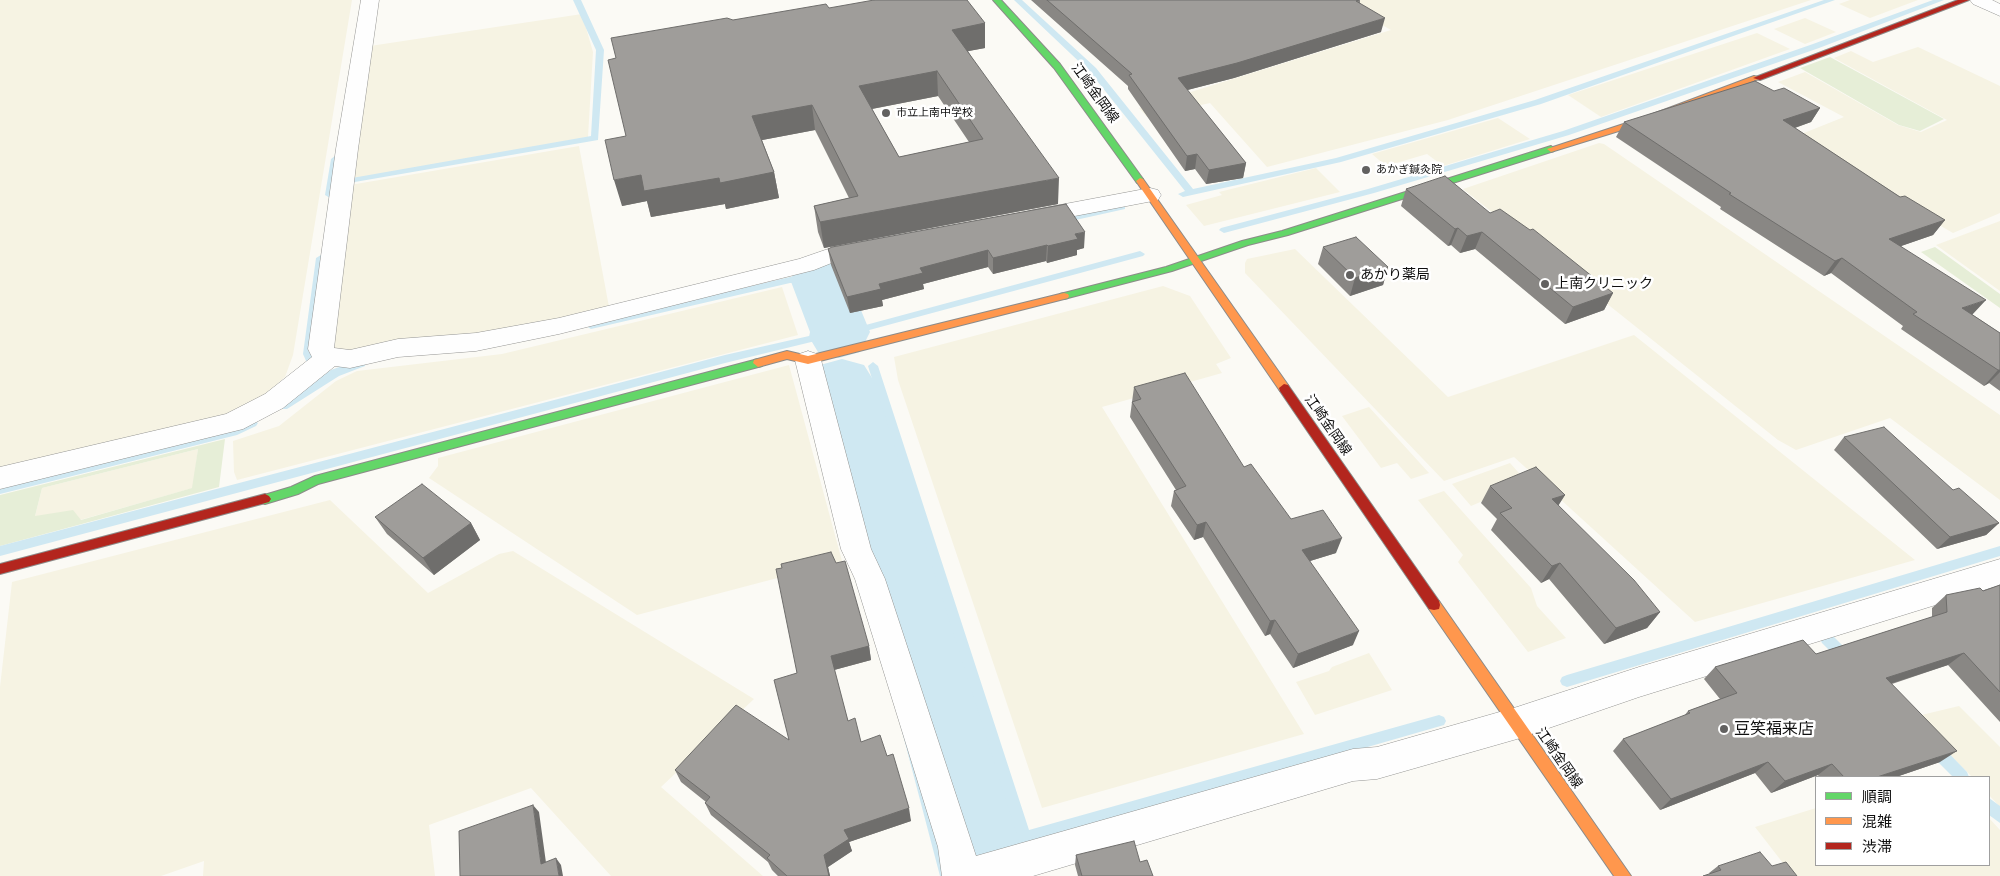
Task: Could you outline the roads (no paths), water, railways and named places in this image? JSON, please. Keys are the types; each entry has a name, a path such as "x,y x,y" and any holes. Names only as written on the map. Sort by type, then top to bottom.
{"street":[{"path":"322,363 324,355 321,349 347,149 370,0"},
{"name":"江崎金岡線","path":"998,0 1057,66 1150,195 1623,876"},
{"path":"0,569 294,491 315,480 787,355 808,360 1169,269 1648,119 1965,0"},
{"path":"1979,0 2000,11"},
{"path":"1012,221 1150,195"},
{"path":"0,478 233,422 274,401 322,363 398,348 476,342 559,326 806,265 828,256 886,245"},
{"path":"808,360 856,549 870,580 956,848 962,876"},
{"path":"979,873 1353,765 1377,763 1516,723 1638,682 2000,572"}],"waterway":[{"path":"352,181 595,138 600,50 577,0"},
{"path":"1018,0 1093,70 1191,192"},
{"path":"1183,194 1338,160 1538,102 1831,0"},
{"path":"1224,230 1371,191 1566,133 1816,46 1940,0"},
{"path":"330,195 335,159"},
{"path":"1062,220 1122,207"},
{"path":"0,551 725,359 840,332 862,329 1140,254"},
{"path":"321,258 308,354 311,360 323,366"},
{"path":"591,326 790,280 819,279 845,263"},
{"path":"819,279 840,332 839,337"},
{"path":"283,406 335,373 361,363"},
{"path":"873,366 1024,839 1439,721"},
{"path":"842,381 985,876"},
{"path":"0,489 237,431 252,423"},
{"path":"1567,681 2000,551"},
{"path":"1827,639 1845,657"},
{"path":"1935,749 1961,776"},
{"path":"1990,806 2000,816"},
{"path":"973,835 1018,822"}],"place":[{"name":"市立上南中学校","path":"886,113"},
{"name":"あかぎ鍼灸院","path":"1366,170"},
{"name":"あかり薬局","path":"1350,275"},
{"name":"上南クリニック","path":"1545,284"},
{"name":"豆笑福来店","path":"1724,729"}]}
